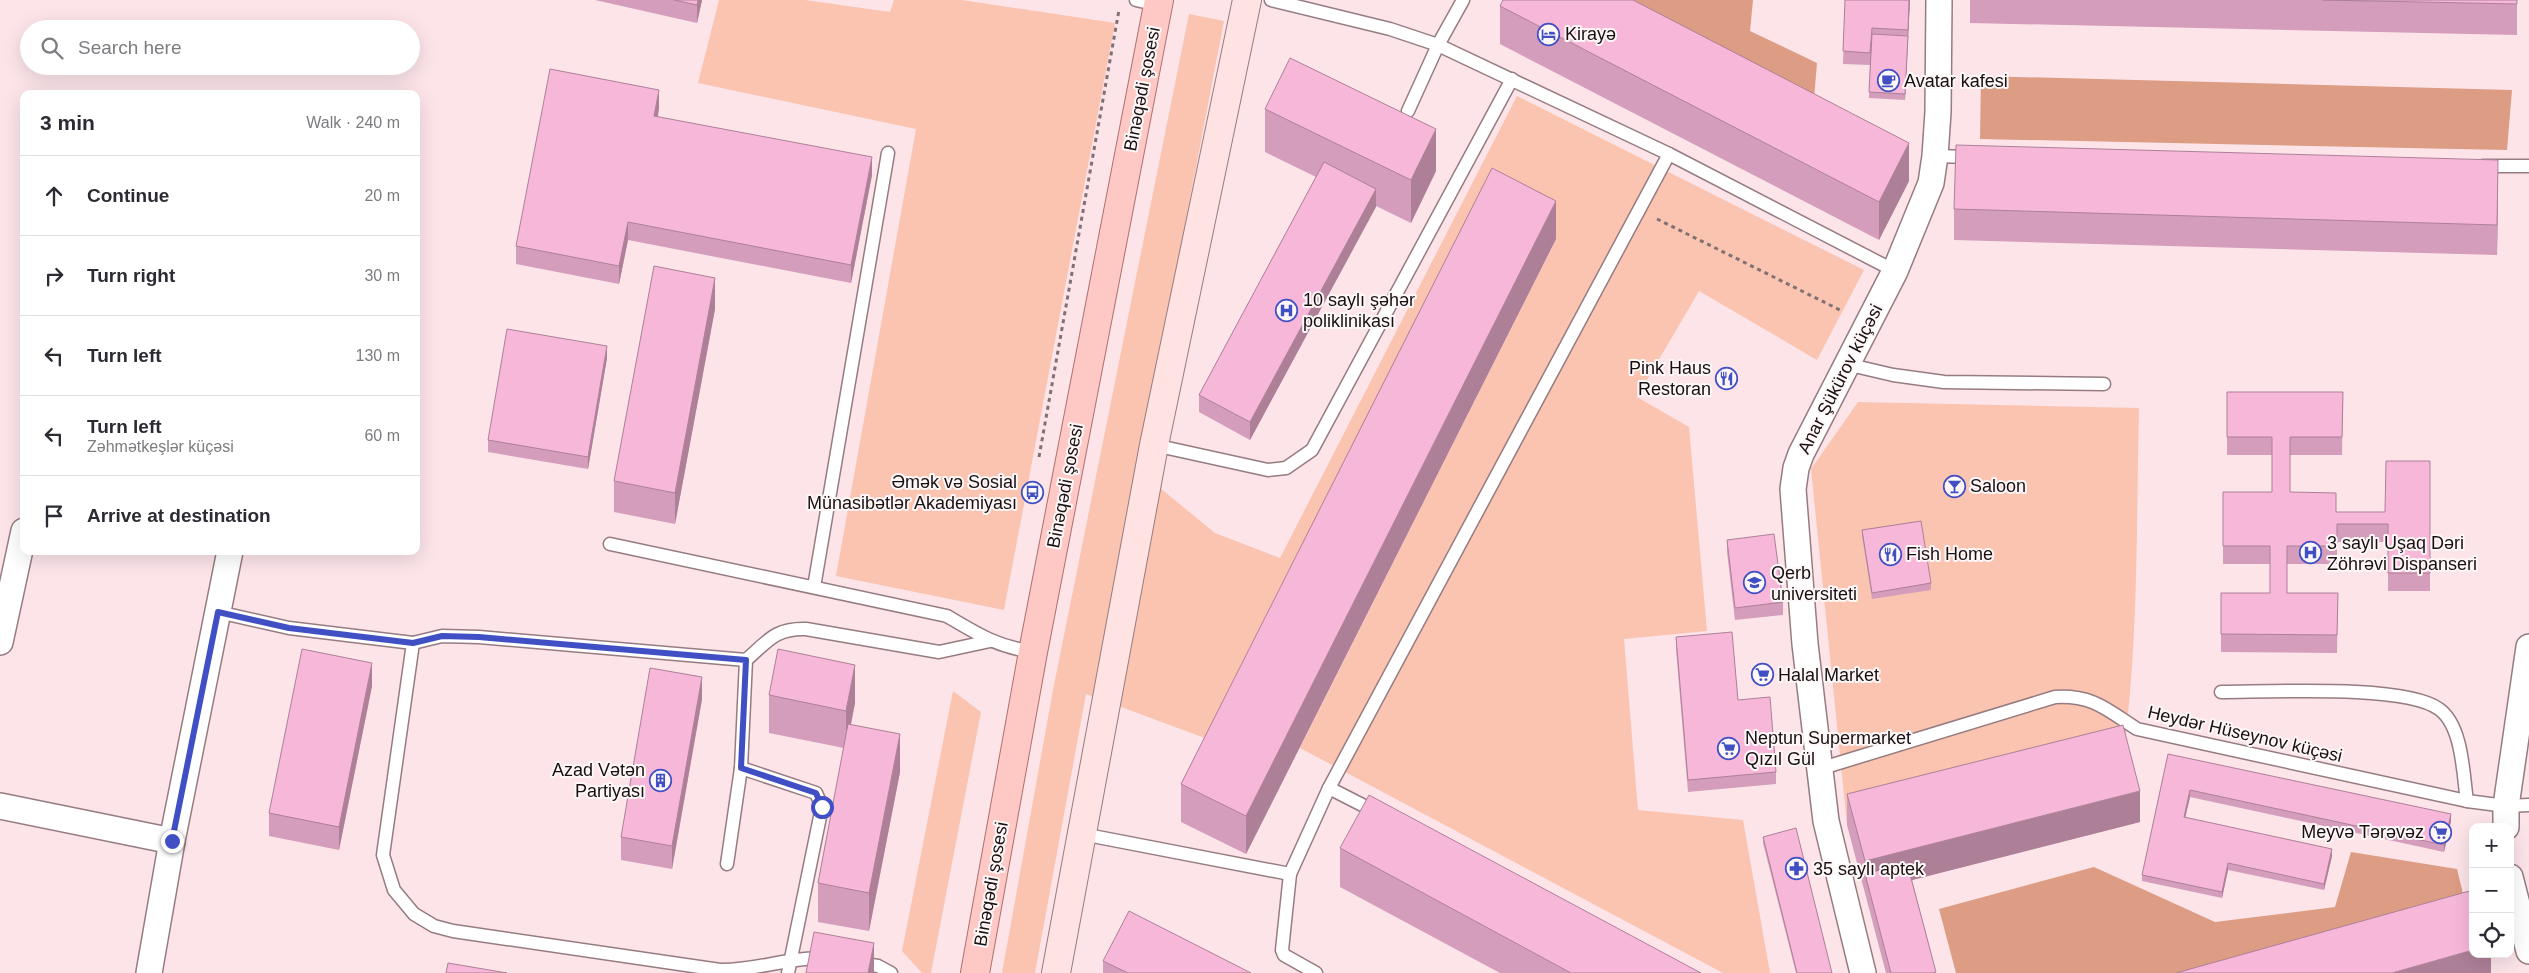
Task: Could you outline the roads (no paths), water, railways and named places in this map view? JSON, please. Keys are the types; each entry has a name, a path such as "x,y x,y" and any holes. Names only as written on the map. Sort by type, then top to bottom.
{"main road":[{"name":"Binəqədi şosesi","path":"975,973 1151,2"}],"street":[{"path":"1056,973 1154,445 1248,0"},
{"name":"Anar Şükürov küçəsi","path":"1862,973 1826,821 1804,644 1793,489 1796,468 1801,454 1895,271 1931,183 1935,156 1939,0"},
{"path":"0,642 20,550"},
{"path":"148,973 172,841 229,555"},
{"path":"2514,813 2529,647"},
{"path":"0,806 172,841"},
{"path":"2514,905 2529,951"}],"lane":[{"path":"1271,0 1390,29 1438,45 1669,154 1895,271"},
{"path":"1408,111 1438,45 1463,0"},
{"path":"1154,445 1268,470 1286,468 1312,450 1512,79"},
{"path":"814,587 888,153"},
{"path":"1316,973 1284,956 1282,950 1290,874 1329,788 1669,154"},
{"path":"1935,156 1985,157"},
{"path":"2470,165 2529,166"},
{"path":"1846,364 1893,375 1944,382 2104,384"},
{"path":"610,544 947,616 990,642 1033,652"},
{"path":"218,612 289,628 413,643 442,636 479,637 746,660 780,632 790,629 806,629 939,652 990,642"},
{"path":"413,643 383,854 394,890 414,914 434,926 453,931 720,970 789,968 808,957 878,966 891,973"},
{"path":"727,864 741,768 746,660"},
{"path":"2221,692 2373,692 2410,697 2440,709 2457,732 2467,801"},
{"name":"Heydər Hüseynov küçəsi","path":"1819,769 2055,697 2076,696 2091,700 2137,729 2514,813"},
{"path":"741,768 816,793 822,807 789,968"},
{"path":"1329,788 1391,819"},
{"path":"1082,834 1290,874"}],"place":[{"name":"Kirayə","path":"1549,34"},
{"name":"Avatar kafesi","path":"1888,81"},
{"name":"10 saylı şəhər poliklinikası","path":"1287,310"},
{"name":"Pink Haus Restoran","path":"1727,378"},
{"name":"Saloon","path":"1954,486"},
{"name":"Əmək və Sosial Münasibətlər Akademiyası","path":"1033,492"},
{"name":"3 saylı Uşaq Dəri Zöhrəvi Dispanseri","path":"2311,553"},
{"name":"Fish Home","path":"1890,554"},
{"name":"Qerb universiteti","path":"1755,583"},
{"name":"Halal Market","path":"1762,675"},
{"name":"Neptun Supermarket Qızıl Gül","path":"1729,748"},
{"name":"Azad Vətən Partiyası","path":"661,780"},
{"name":"Meyvə Tərəvəz","path":"2440,832"},
{"name":"35 saylı aptek","path":"1797,869"}]}
